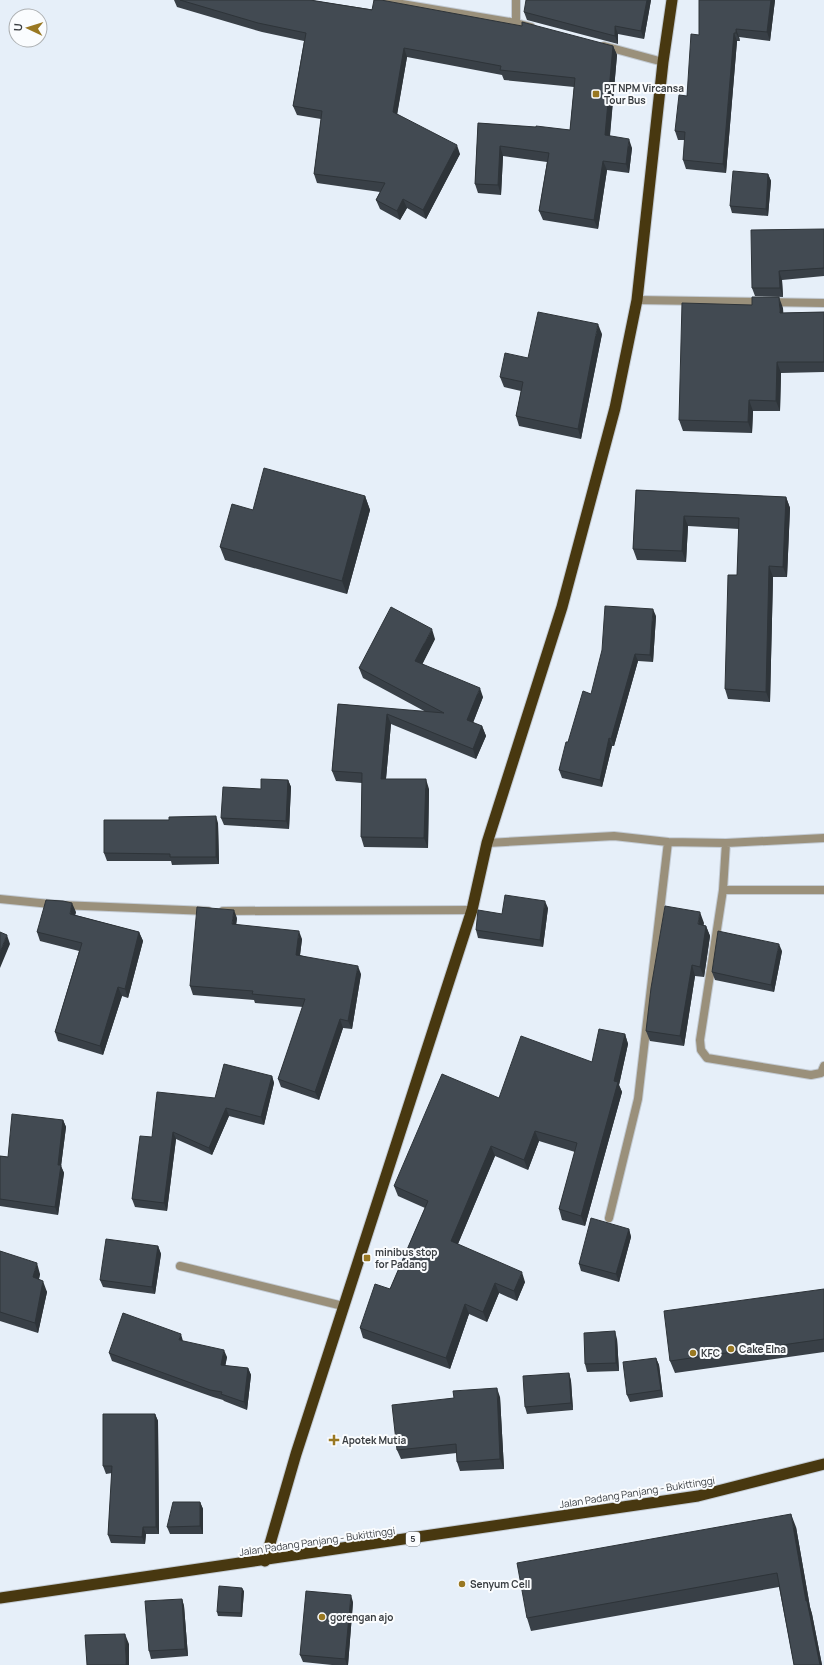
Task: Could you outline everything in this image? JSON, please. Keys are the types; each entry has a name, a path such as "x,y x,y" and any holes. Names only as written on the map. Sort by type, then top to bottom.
{"highway":[{"path":"265,1561 296,1454 343,1306 472,910 487,843 562,607 615,408 637,300 663,62 672,0"},
{"name":"Jalan Padang Panjang - Bukittinggi","path":"0,1598 265,1561 698,1496 824,1464"}],"street":[{"path":"378,0 516,23 538,29"},
{"path":"516,0 516,23"},
{"path":"597,44 663,62"},
{"path":"637,300 824,303"},
{"path":"487,843 614,836 668,842 726,843 824,838"},
{"path":"609,1218 638,1099 668,842"},
{"path":"726,843 723,890 700,1040 701,1050 707,1058 811,1075 822,1073 824,1066"},
{"path":"723,890 824,890"},
{"path":"0,899 60,905 207,910 472,910"},
{"path":"180,1266 343,1306"}],"building":[{"path":"180,0 310,0 372,10 374,0 381,0 522,26 522,22 613,46 605,135 629,139 626,164 603,161 594,220 539,211 549,153 500,146 498,185 475,184 478,123 536,126 570,130 575,78 500,70 501,66 404,48 393,112 457,145 423,210 403,199 397,211 376,200 385,183 314,174 322,111 293,106 306,33 258,23"},
{"path":"526,0 647,0 641,31 615,26 615,36 524,12"},
{"path":"699,0 771,0 767,32 736,29 736,33 734,33 723,164 683,160 685,132 675,131 679,95 687,96 691,34 699,35"},
{"path":"733,171 768,174 766,209 730,206"},
{"path":"824,229 824,268 779,271 780,288 752,288 751,230"},
{"path":"752,297 779,297 780,313 824,312 824,362 777,362 776,401 749,400 748,422 679,420 682,303 752,305"},
{"path":"538,312 598,324 578,429 516,416 523,382 500,377 505,353 528,358"},
{"path":"264,468 365,496 342,581 220,547 232,504 253,510"},
{"path":"636,490 786,497 783,567 769,566 766,692 725,689 728,575 737,575 739,518 684,516 682,551 633,549"},
{"path":"605,606 653,609 650,655 635,654 611,739 609,738 600,780 559,770 566,742 568,742 583,691 591,694 602,650"},
{"path":"391,607 432,629 415,661 480,688 467,720 482,726 473,749 387,714 381,779 426,779 424,838 361,837 362,773 332,771 338,704 444,713 359,668"},
{"path":"261,779 288,780 286,821 221,818 223,787 261,789"},
{"path":"216,816 216,857 170,857 170,854 104,853 104,820 169,820 169,817"},
{"path":"505,895 545,901 540,940 476,930 478,910 502,914"},
{"path":"46,900 72,903 70,914 139,932 125,989 118,987 100,1046 55,1032 82,943 37,932"},
{"path":"665,906 700,912 698,924 706,926 700,967 692,965 680,1036 646,1031 651,988"},
{"path":"197,907 234,910 232,924 299,931 296,955 358,966 348,1021 340,1019 315,1092 278,1079 305,999 252,994 253,991 190,986"},
{"path":"718,931 779,944 771,985 712,972"},
{"path":"0,932 7,935 0,952"},
{"path":"599,1029 625,1034 614,1081 618,1082 581,1216 559,1209 577,1143 535,1131 524,1160 491,1146 451,1241 522,1272 514,1291 495,1283 483,1312 465,1304 446,1358 360,1328 375,1284 390,1289 428,1201 394,1186 442,1074 499,1098 521,1036 592,1062"},
{"path":"224,1064 272,1076 261,1117 226,1108 209,1148 173,1132 164,1203 132,1199 140,1136 152,1137 157,1092 215,1098"},
{"path":"12,1114 63,1120 58,1165 61,1165 55,1207 0,1199 0,1156 8,1157"},
{"path":"591,1218 629,1229 616,1274 579,1264"},
{"path":"106,1239 158,1246 152,1287 100,1280"},
{"path":"0,1251 37,1263 33,1277 43,1281 35,1323 0,1312"},
{"path":"824,1289 824,1339 670,1361 664,1311"},
{"path":"123,1313 181,1334 179,1340 224,1350 221,1365 248,1368 244,1402 221,1394 222,1392 210,1390 109,1353"},
{"path":"615,1331 616,1363 585,1364 584,1333"},
{"path":"656,1358 661,1390 627,1395 623,1362"},
{"path":"569,1373 571,1403 525,1407 523,1376"},
{"path":"497,1388 500,1459 457,1462 456,1444 397,1450 392,1405 454,1398 453,1391"},
{"path":"103,1414 155,1414 156,1527 143,1527 142,1537 108,1535 112,1466 103,1466"},
{"path":"173,1502 200,1502 200,1526 167,1527"},
{"path":"791,1514 806,1601 820,1665 794,1665 777,1573 527,1618 517,1563"},
{"path":"219,1586 242,1588 241,1613 217,1612"},
{"path":"306,1591 351,1595 345,1659 300,1655"},
{"path":"182,1599 185,1649 149,1651 145,1601"},
{"path":"125,1634 126,1665 87,1665 85,1635"}],"place":[{"name":"PT NPM Vircansa Tour Bus","path":"596,94"},
{"name":"minibus stop for Padang","path":"367,1258"},
{"name":"Cake Elna","path":"731,1349"},
{"name":"KFC","path":"693,1353"},
{"name":"Apotek Mutia","path":"334,1440"},
{"name":"Senyum Cell","path":"462,1584"},
{"name":"gorengan ajo","path":"322,1617"}]}
